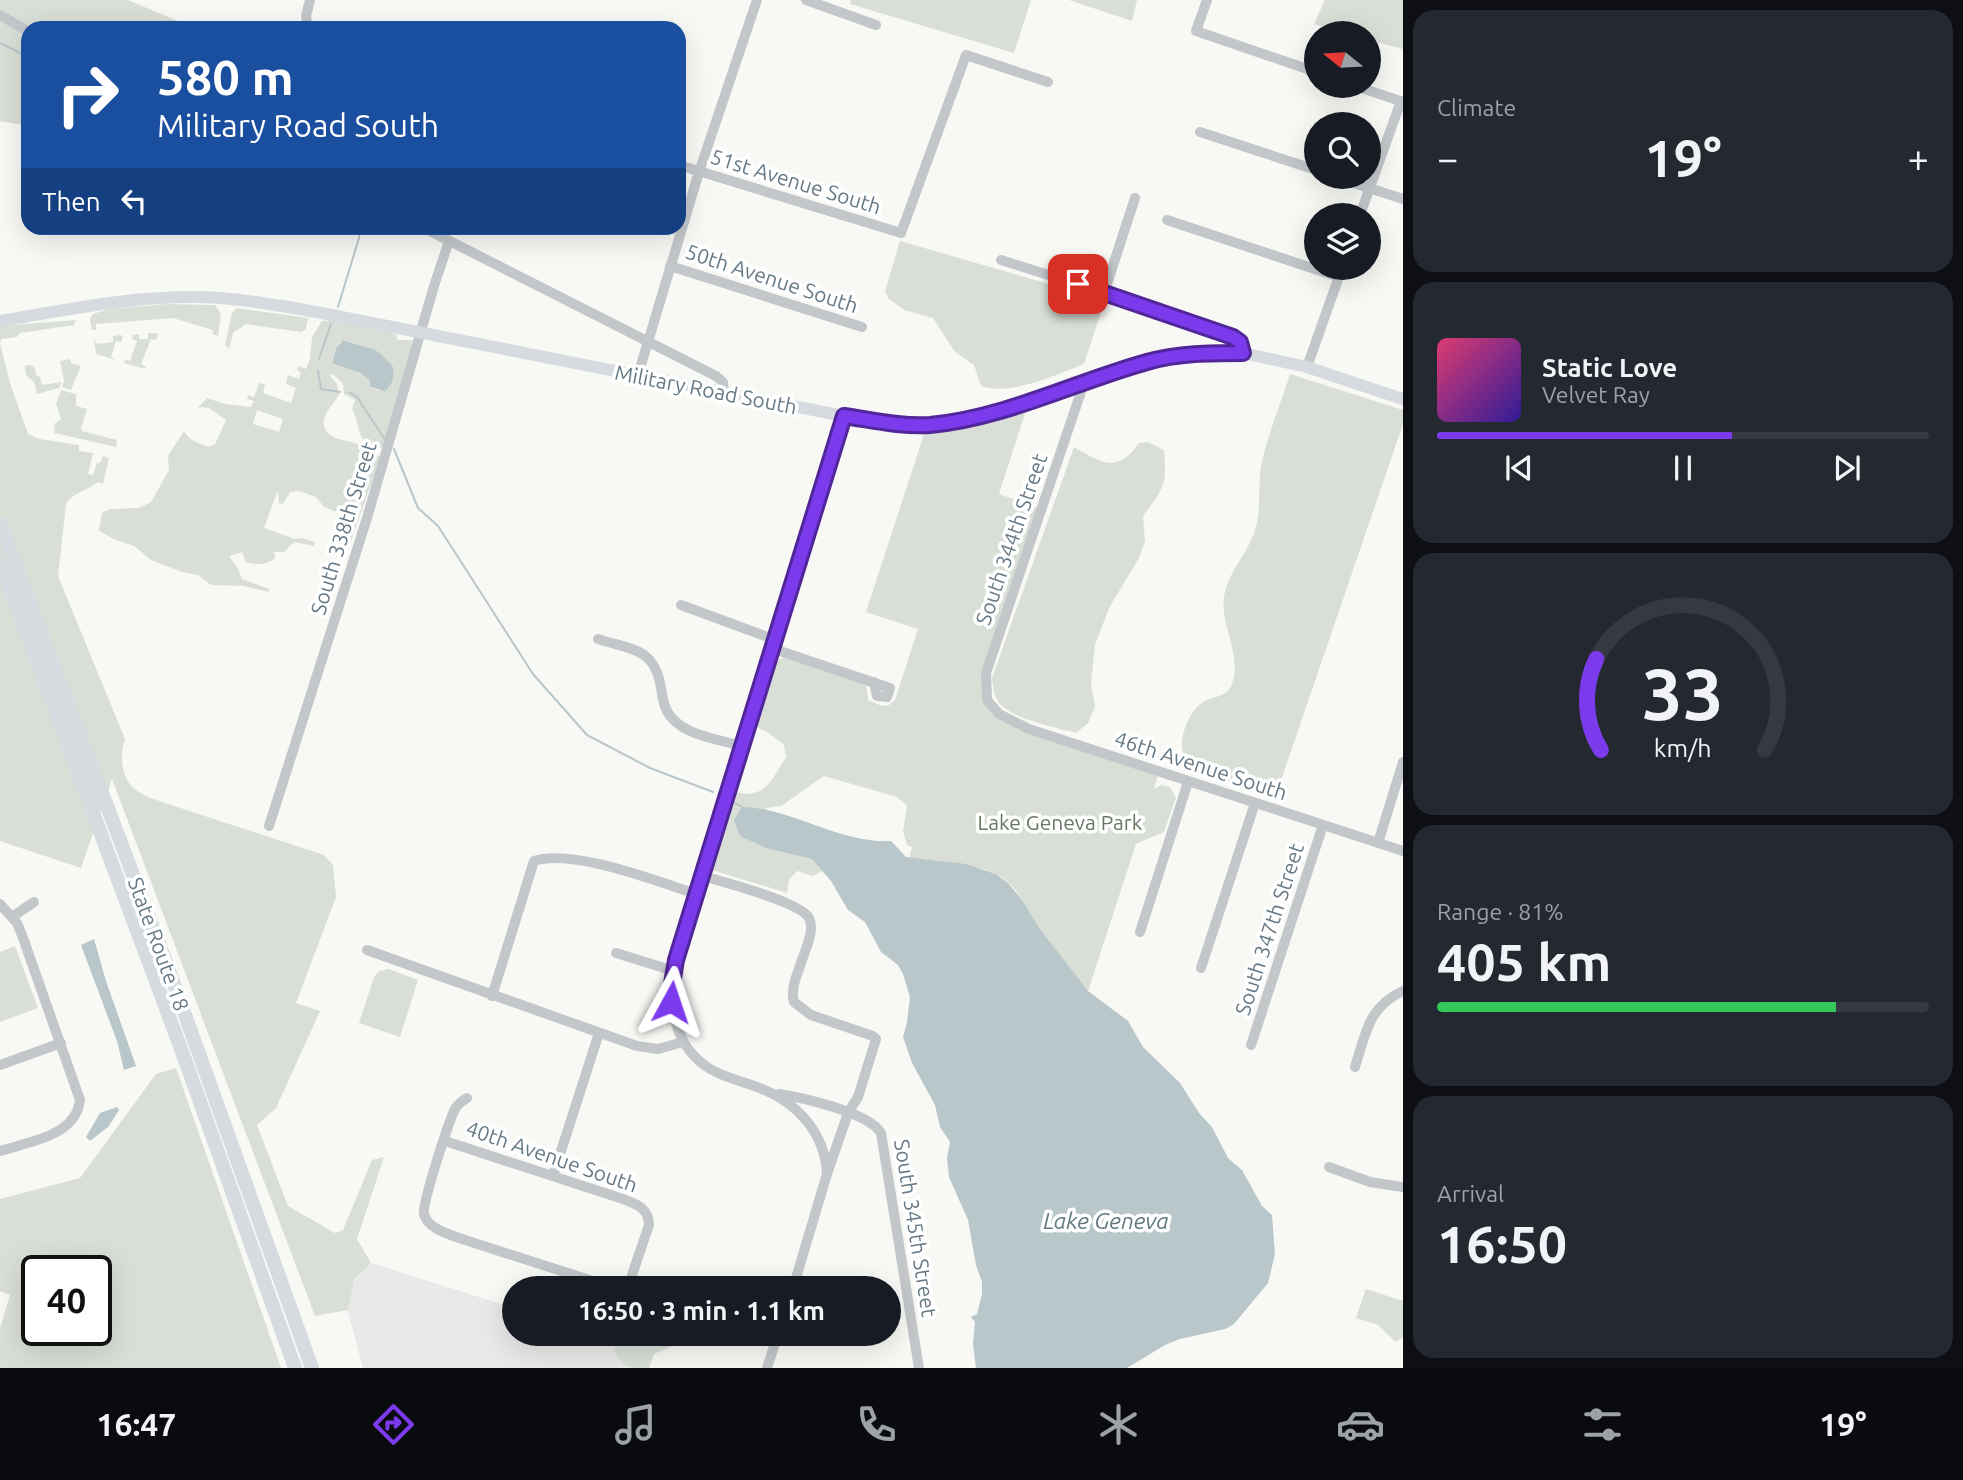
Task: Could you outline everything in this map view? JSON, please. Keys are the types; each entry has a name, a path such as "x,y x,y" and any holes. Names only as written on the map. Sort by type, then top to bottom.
{"highway":[{"name":"State Route 18","path":"0,523 166,962 312,1368"},
{"name":"State Route 18","path":"0,563 175,1031 295,1368"}],"main road":[{"name":"Military Road South","path":"0,321 159,298 198,297 280,305 844,416 927,425 979,416 1149,361 1183,355 1243,353 1307,367 1403,399"}],"street":[{"path":"307,21 310,0"},
{"path":"686,214 757,0"},
{"path":"806,0 876,25"},
{"path":"1207,0 1196,31 1304,68"},
{"path":"0,15 21,28"},
{"path":"0,22 21,30"},
{"name":"51st Avenue South","path":"686,167 901,233 966,55 1048,82"},
{"path":"1381,95 1402,102 1381,157"},
{"path":"1200,132 1304,166"},
{"path":"1372,189 1403,199"},
{"path":"1104,293 1135,198"},
{"path":"1167,220 1304,261"},
{"path":"437,235 720,379 724,392"},
{"path":"638,375 680,235"},
{"name":"South 338th Street","path":"269,825 367,518 449,241"},
{"path":"1001,260 1233,337 1240,342 1243,353"},
{"name":"50th Avenue South","path":"670,266 862,327"},
{"path":"1307,367 1337,280"},
{"name":"South 344th Street","path":"992,707 985,690 986,673 1084,383"},
{"path":"827,1174 820,1142 809,1121 772,1093 712,1070 696,1058 683,1042 672,1008 671,989 697,894 844,416"},
{"path":"681,605 874,682"},
{"path":"598,639 649,658 659,671 664,703 673,720 682,726 742,746"},
{"name":"46th Avenue South","path":"992,707 1008,720 1029,729 1403,851"},
{"path":"1377,843 1403,762"},
{"path":"1140,932 1188,782"},
{"path":"1201,968 1255,803"},
{"name":"South 347th Street","path":"1251,1045 1323,825"},
{"path":"492,996 534,861 544,858 602,864 697,894"},
{"path":"704,876 792,905 808,916 810,932 793,988 794,1002 811,1015 876,1039 859,1097 848,1113 827,1174 797,1276"},
{"path":"12,917 34,902"},
{"path":"0,904 12,917 22,935 80,1097 77,1115 62,1130 0,1152"},
{"path":"367,950 492,996 652,1049 683,1042"},
{"path":"616,953 674,971"},
{"path":"1355,1067 1374,1013 1383,1001 1403,990"},
{"path":"553,1176 599,1033"},
{"path":"0,1065 61,1043"},
{"name":"South 345th Street","path":"772,1093 848,1113 878,1128 882,1135 919,1368"},
{"path":"467,1098 455,1110 445,1140 426,1201 424,1213 428,1221 459,1238 577,1276"},
{"name":"40th Avenue South","path":"445,1140 623,1199 645,1211 649,1218 648,1227 632,1276"},
{"path":"1329,1167 1370,1182 1403,1187"},
{"path":"767,1368 774,1346"}],"shaded area":[{"path":"371,1263 502,1304 502,1346 629,1346 639,1368 363,1368 341,1286"}],"green space":[{"path":"0,0 128,0 178,21 21,21 21,125 0,121"},
{"path":"851,0 1031,0 1014,53 850,4"},
{"path":"1069,0 1137,0 1132,21"},
{"path":"1325,0 1403,0 1403,49 1381,43 1381,21 1315,21"},
{"path":"900,241 1105,300 1084,364 1020,386 981,386 974,365 955,352 933,318 904,310 888,298 885,291"},
{"path":"167,304 215,305 221,314 218,336 213,334 213,330 173,318 96,324 96,330 92,330 90,319 93,314 109,309"},
{"path":"237,308 308,318 306,329 301,332 246,324 233,333 229,349 225,345 232,313"},
{"path":"76,320 74,325 20,333 17,337 2,339 0,343 0,326"},
{"path":"322,321 340,321 380,328 396,335 398,340 413,340 411,343 415,345 383,447 364,441 352,409 355,400 344,394 343,383 332,374 329,375 337,384 339,394 325,416 325,430 332,436 358,444 380,458 349,547 344,550 334,543 342,514 324,507 316,497 299,491 290,492 283,504 279,503 278,490 264,528 295,539 315,542 314,546 294,542 284,552 274,552 275,558 272,560 261,564 246,562 242,552 229,556 242,579 269,589 269,592 243,586 211,585 198,575 151,560 134,546 99,531 102,513 110,509 139,508 151,502 169,470 168,456 184,431 191,439 209,447 215,444 226,420 209,408 197,409 207,398 225,404 251,407 254,401 247,399 248,395 254,397 259,383 265,384 263,393 291,403 296,388 286,384 288,375 299,379 301,373 297,370 298,366 306,369 312,337","holes":["345,340 378,351 380,391 370,387 370,379 332,361 339,343","257,410 283,419 279,432 253,424"]},
{"path":"148,333 158,335 156,340 151,339 141,364 145,369 124,363 125,360 130,361 137,341 132,339 133,335 139,334 139,339 148,339"},
{"path":"113,336 123,337 121,342 116,341 111,357 116,360 96,354 94,339 97,344 113,342"},
{"path":"0,343 10,383 28,434 39,439 79,445 79,451 93,453 88,474 93,475 103,456 109,458 103,484 98,482 72,497 66,504 58,576 125,739 122,759 127,780 136,790 149,797 324,855 333,865 336,897 296,1003 320,1011 276,1108 257,1125 288,1206 335,1233 343,1230 372,1160 384,1157 357,1239 371,1263 354,1279 348,1310 315,1316 112,779 81,868 0,841"},
{"path":"70,359 71,363 81,366 71,390 62,387 64,381 60,361"},
{"path":"31,365 40,377 42,385 62,382 59,388 37,394 34,382 26,375 25,366"},
{"path":"1290,374 1403,410 1403,424 1276,795 1199,771 1184,757 1182,742 1189,718 1199,705 1225,693 1233,681 1233,650 1225,618 1224,597 1230,579 1255,530 1262,461"},
{"path":"61,390 76,394 76,406 87,409 82,431 117,440 116,447 54,433 55,423 61,419 56,404"},
{"name":"Lake Geneva Park","path":"1029,401 999,494 1042,509 985,690 999,714 1159,772 1154,789 1161,785 1170,787 1176,798 1164,832 1136,844 1088,991 1038,927 1020,896 1002,877 963,864 909,858 912,847 907,845 903,831 907,805 897,797 824,776 781,806 766,808 803,857 812,859 824,870 813,876 797,871 789,880 787,893 712,870 736,792 754,793 767,786 786,757 784,745 769,733 754,726 772,664 785,656 866,682 868,700 882,706 895,700 918,629 866,612 927,425"},
{"path":"1148,442 1164,450 1164,479 1160,492 1143,516 1145,541 1139,558 1109,608 1095,645 1091,683 1095,707 1088,723 1076,733 1011,712 997,700 992,678 1074,447 1109,463 1124,459 1139,443"},
{"path":"15,946 38,1008 0,1022 0,952"},
{"path":"389,969 418,980 400,1037 359,1023 374,977 379,971"},
{"path":"176,1068 281,1368 0,1368 0,1328 10,1295 0,1291 0,1199 80,1178 156,1074"},
{"path":"1366,1289 1403,1301 1403,1337 1396,1342 1378,1325 1356,1318"},
{"path":"616,1346 672,1346 654,1354 649,1368 627,1366 614,1351"}],"water":[{"path":"343,340 376,350 392,365 393,380 385,391 370,387 370,380 360,373 332,362 337,347"},
{"name":"Lake Geneva","path":"742,807 780,813 853,837 891,841 906,857 966,864 996,874 1008,883 1088,991 1128,1021 1143,1047 1180,1083 1199,1113 1212,1127 1228,1158 1242,1170 1262,1206 1272,1215 1275,1254 1268,1283 1234,1324 1225,1329 1165,1345 1127,1368 976,1368 973,1344 975,1322 971,1317 977,1314 982,1282 976,1265 968,1220 949,1177 947,1158 950,1142 940,1127 935,1105 912,1063 903,1037 910,997 903,974 898,965 881,952 865,922 848,910 831,881 812,859 766,848 740,836 734,820"},
{"path":"94,939 136,1066 124,1070 117,1041 81,945"},
{"path":"117,1107 119,1110 108,1127 90,1141 86,1137 100,1113"}],"waterway":[{"path":"0,43 21,54"},
{"path":"338,307 359,235"},
{"path":"319,359 331,324"},
{"path":"318,370 321,389 340,392"},
{"path":"349,392 357,397 384,438"},
{"path":"394,449 418,508 438,526 533,674 587,735 650,768 713,792"},
{"path":"735,803 742,807"}],"route":[{"path":"671,1002 676,960 844,416 892,423 944,423 1004,409 1149,361 1183,355 1243,353 1240,342 1233,337 1078,284"}]}
